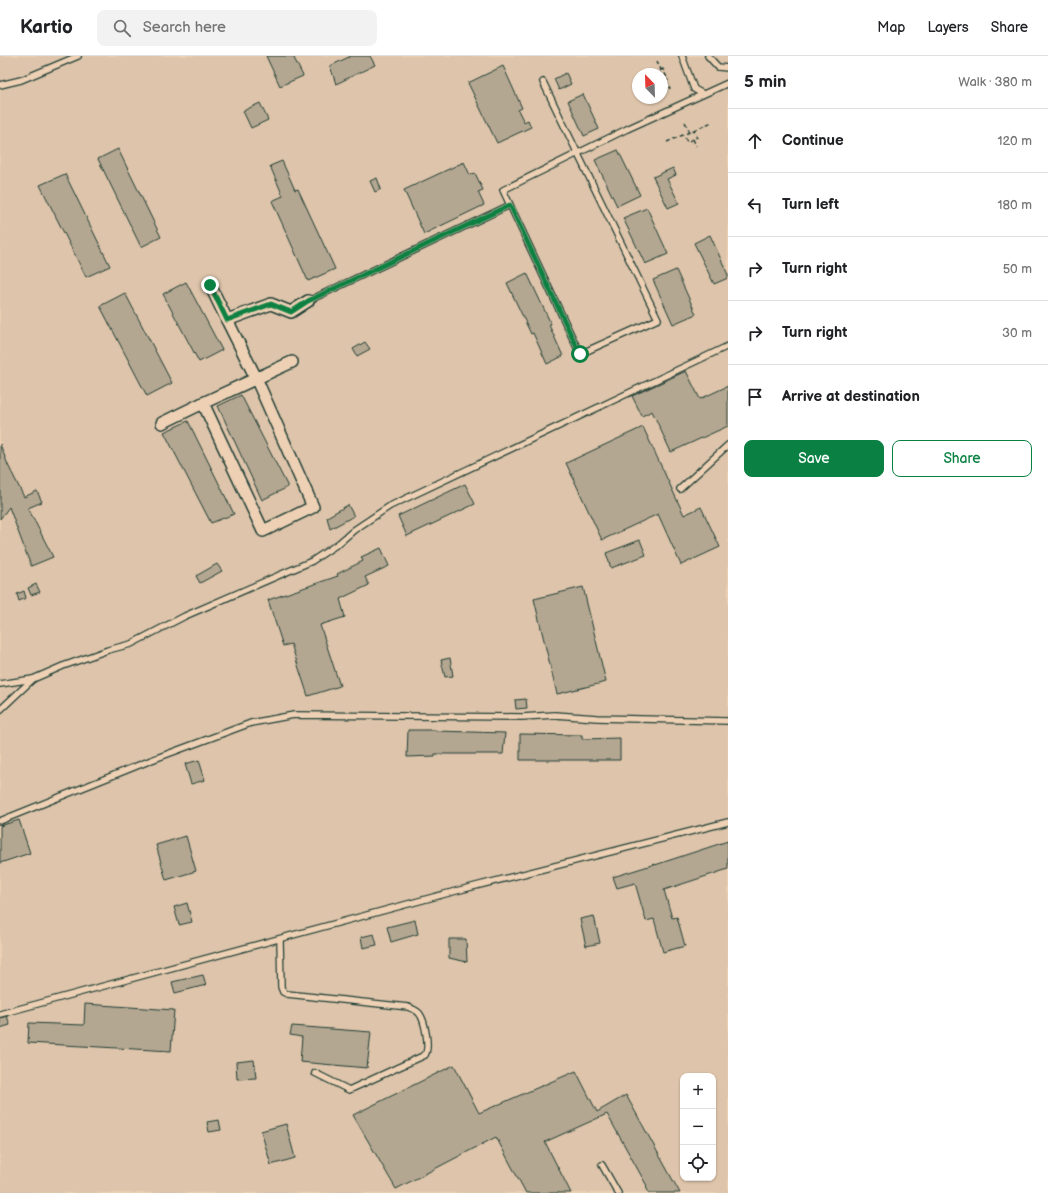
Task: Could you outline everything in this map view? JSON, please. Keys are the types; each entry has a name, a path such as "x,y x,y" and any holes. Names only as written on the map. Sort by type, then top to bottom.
{"street":[{"path":"203,403 263,531 314,507 256,378 210,285"},
{"path":"227,320 271,304 291,312 308,301"},
{"path":"162,423 292,362"}],"lane":[{"path":"0,85 21,80 78,56"},
{"path":"682,56 694,89 703,94"},
{"path":"708,56 718,67 728,68"},
{"path":"543,82 578,153 658,319 580,354 503,190 578,153 728,83"},
{"path":"308,301 510,205"},
{"path":"0,684 33,679 63,666 108,650 131,644 185,616 312,561 390,506 728,346"},
{"path":"680,489 728,445"},
{"path":"0,710 33,679"},
{"path":"0,821 154,759 244,726 294,714 522,717 555,715 597,718 728,721"},
{"path":"0,1014 456,892 728,822"},
{"path":"280,940 281,987 283,992 287,994 408,1007 418,1012 422,1020 428,1047 425,1056 349,1090 316,1074"},
{"path":"602,1165 618,1193"}],"path":[{"path":"657,61 660,68"},
{"path":"668,85 670,89"},
{"path":"685,122 690,132"},
{"path":"667,142 712,122"},
{"path":"684,135 687,142 698,137 694,130"},
{"path":"693,139 696,146"}],"shaded area":[{"path":"0,56 728,56 728,1193 0,1193"}],"building":[{"path":"266,56 293,56 303,76 280,86"},
{"path":"351,56 370,56 375,65 336,84 330,66"},
{"path":"503,66 522,108 518,110 524,122 528,120 531,127 497,143 468,83"},
{"path":"566,73 571,84 559,90 554,79"},
{"path":"583,94 599,129 584,136 568,101"},
{"path":"260,103 268,120 251,128 243,111"},
{"path":"118,149 161,237 141,247 98,159"},
{"path":"618,150 640,195 617,206 595,160"},
{"path":"282,161 295,190 298,189 335,269 308,281 272,201 283,196 270,166"},
{"path":"464,162 470,175 475,173 483,190 478,192 484,205 424,234 404,190"},
{"path":"673,168 676,175 667,179 679,203 668,208 653,177"},
{"path":"65,174 110,266 86,277 40,185"},
{"path":"377,178 381,189 375,192 370,181"},
{"path":"647,208 668,254 645,264 623,218"},
{"path":"710,235 728,275 728,278 714,284 694,243"},
{"path":"676,270 696,314 673,324 653,280"},
{"path":"527,273 551,324 549,325 563,356 547,364 507,283"},
{"path":"186,282 222,350 199,362 163,294"},
{"path":"125,293 172,383 147,396 100,306"},
{"path":"365,342 370,349 357,356 353,349"},
{"path":"686,371 700,399 728,386 728,426 671,452 652,411 642,416 632,396"},
{"path":"241,395 288,487 262,500 218,406"},
{"path":"188,421 234,514 211,523 164,432"},
{"path":"643,427 684,515 701,507 720,547 681,565 658,514 602,540 566,463"},
{"path":"0,444 8,465 24,497 37,491 42,502 28,508 53,557 31,566 9,507 0,519"},
{"path":"465,484 475,504 407,536 398,516"},
{"path":"348,505 354,516 330,529 327,517"},
{"path":"640,540 646,555 611,568 606,553"},
{"path":"381,548 389,566 365,577 369,585 340,599 345,617 320,625 340,686 308,696 291,644 283,646 268,600 338,576 337,574 363,561 361,557"},
{"path":"217,564 222,571 200,583 196,576"},
{"path":"36,584 40,592 31,595 28,588"},
{"path":"583,587 606,682 557,694 534,599"},
{"path":"24,591 26,598 19,601 17,594"},
{"path":"450,658 453,676 445,677 441,660"},
{"path":"526,699 527,708 516,709 515,700"},
{"path":"408,730 505,733 503,754 435,754 435,756 407,757"},
{"path":"520,734 582,735 582,739 620,738 620,760 520,760"},
{"path":"199,760 205,780 191,784 185,764"},
{"path":"19,820 30,853 0,863 0,826"},
{"path":"186,836 196,871 166,880 156,845"},
{"path":"728,841 728,869 664,890 672,918 677,917 685,946 663,952 654,919 646,921 635,883 617,888 613,877"},
{"path":"187,903 192,922 179,925 174,907"},
{"path":"594,916 600,943 586,946 580,919"},
{"path":"415,920 418,934 391,942 387,927"},
{"path":"374,934 377,945 363,948 361,937"},
{"path":"449,939 466,939 467,962 449,958"},
{"path":"203,975 206,985 175,993 172,982"},
{"path":"85,1004 174,1010 171,1051 28,1043 29,1023 84,1025"},
{"path":"7,1016 10,1025 0,1028 0,1018"},
{"path":"292,1026 371,1032 367,1068 300,1062 302,1037 290,1035"},
{"path":"254,1060 256,1078 237,1079 236,1062"},
{"path":"454,1065 479,1113 576,1071 597,1112 626,1095 680,1193 649,1193 646,1187 647,1186 607,1114 545,1142 571,1193 526,1193 496,1137 396,1189 353,1115"},
{"path":"219,1120 221,1130 209,1132 207,1122"},
{"path":"286,1124 295,1158 271,1165 261,1131"}],"route":[{"path":"210,285 227,320 271,304 291,312 308,301 510,205 580,354"}]}
